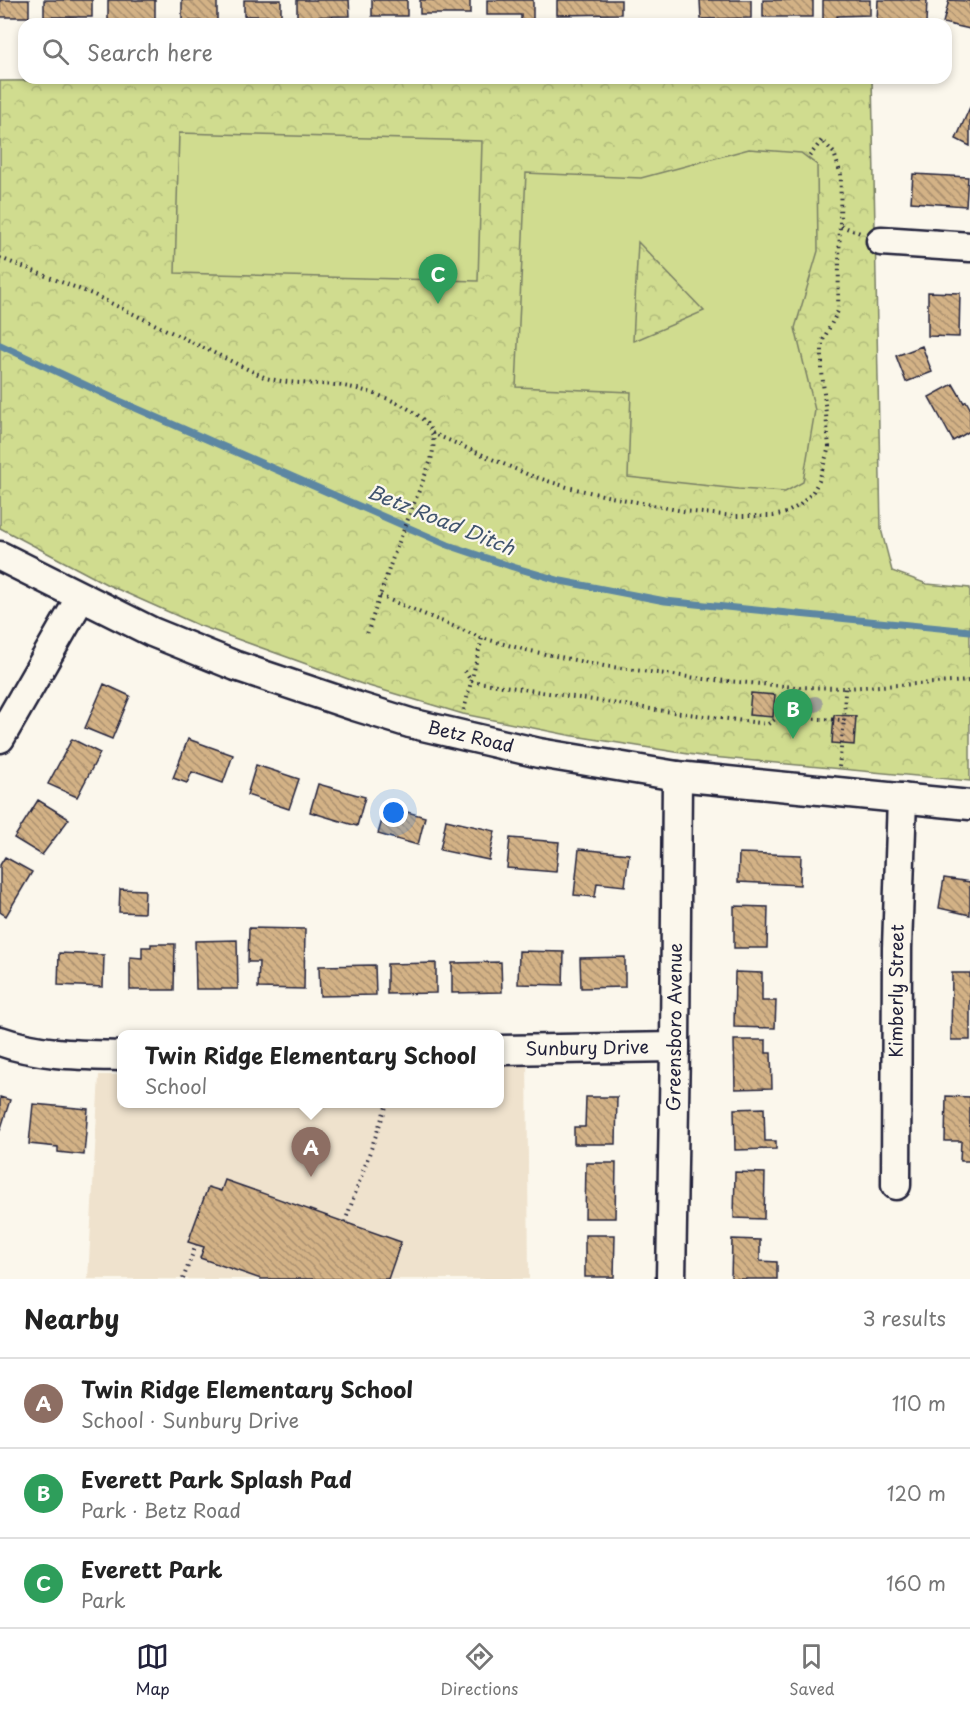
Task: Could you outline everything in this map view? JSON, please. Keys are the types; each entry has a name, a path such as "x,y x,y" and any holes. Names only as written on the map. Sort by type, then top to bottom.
{"street":[{"path":"881,241 970,247"},
{"name":"Betz Road","path":"0,556 152,632 236,666 410,723 539,753 677,776 970,806"},
{"path":"0,738 81,597"},
{"name":"Greensboro Avenue","path":"671,1279 677,776"},
{"name":"Kimberly Street","path":"896,1185 897,948 902,798"},
{"path":"0,1041 38,1051 67,1055 117,1056"},
{"name":"Sunbury Drive","path":"504,1050 675,1047"}],"path":[{"path":"432,433 529,475 611,497 683,511 734,516 773,516 786,513 800,505 812,494 819,481 829,447 822,371 822,342 838,311 840,260 841,175 834,153 822,140 808,158"},
{"path":"0,258 92,294 266,378 281,382 348,387 396,403 415,412 426,423 432,433 434,445 431,460 392,560 366,637"},
{"path":"380,596 482,638 573,660 653,673 753,684 845,688 970,681"},
{"path":"463,714 482,638"},
{"path":"465,671 471,681"},
{"path":"471,681 657,710 768,724 778,717 844,720"},
{"path":"838,769 845,688"},
{"path":"345,1222 386,1108"},
{"path":"183,1279 196,1245"}],"shaded area":[{"path":"504,1050 527,1050 529,1279 88,1279 99,1075 117,1075 117,1108 504,1108"}],"green space":[{"path":"0,81 18,81 18,84 872,84 881,529 892,571 927,584 970,588 970,781 701,756 568,735 463,714 362,684 198,625 108,585 0,528"},
{"path":"179,133 482,141 478,281 175,273"},
{"path":"749,149 801,153 817,165 818,251 795,328 815,410 803,482 785,492 628,477 631,392 516,387 526,173 641,178","holes":["638,242 704,311 633,341"]}],"building":[{"path":"0,0 29,0 29,17 0,17"},
{"path":"44,0 92,0 92,17 44,17"},
{"path":"108,0 155,0 155,18 108,18"},
{"path":"182,0 217,0 217,18 182,18"},
{"path":"244,0 281,0 281,16 244,16"},
{"path":"297,0 349,0 350,16 297,17"},
{"path":"372,0 407,0 407,16 372,16"},
{"path":"420,0 470,0 470,14 420,14"},
{"path":"487,0 533,0 533,18 521,18 521,15 487,15"},
{"path":"557,0 621,0 621,14 557,15"},
{"path":"700,0 751,0 751,18 701,18"},
{"path":"763,0 813,0 813,17 763,17"},
{"path":"823,0 870,0 870,15 823,18"},
{"path":"878,0 927,0 926,18 877,18"},
{"path":"949,0 970,1 970,29 952,25 952,18 944,18"},
{"path":"970,107 970,146 956,139"},
{"path":"913,174 968,177 966,206 911,202"},
{"path":"928,292 960,293 959,337 928,336"},
{"path":"922,346 932,372 906,382 896,356"},
{"path":"953,384 964,403 966,401 970,408 970,431 953,441 929,397"},
{"path":"104,684 130,696 112,739 85,728"},
{"path":"751,693 775,695 773,717 749,715"},
{"path":"834,715 856,716 854,745 832,743"},
{"path":"72,739 100,753 77,797 48,784"},
{"path":"188,739 233,755 223,783 192,772 187,783 173,778"},
{"path":"256,765 299,779 289,809 247,795"},
{"path":"318,784 365,797 357,826 310,812"},
{"path":"38,800 69,819 42,855 14,838"},
{"path":"386,806 425,817 418,845 378,834"},
{"path":"446,820 495,831 489,860 440,850"},
{"path":"510,838 559,842 556,872 507,868"},
{"path":"579,849 629,854 625,886 597,883 595,897 574,895"},
{"path":"739,853 801,855 800,885 738,882"},
{"path":"5,857 32,872 6,916 0,912 0,865"},
{"path":"944,878 970,882 970,915 939,908"},
{"path":"120,889 145,890 144,913 119,912"},
{"path":"734,906 768,907 767,948 734,948"},
{"path":"249,928 305,929 304,989 258,988 259,962 248,962"},
{"path":"237,940 238,989 196,989 195,941"},
{"path":"151,944 175,944 174,990 130,990 130,957 142,958 142,947 151,947"},
{"path":"519,951 564,952 563,985 518,984"},
{"path":"59,953 104,955 103,987 58,985"},
{"path":"625,957 625,987 581,988 580,958"},
{"path":"501,962 502,992 452,993 452,963"},
{"path":"436,963 436,993 387,994 387,964"},
{"path":"375,965 376,995 320,996 319,966"},
{"path":"735,972 762,973 762,1001 776,1001 775,1028 734,1027"},
{"path":"952,973 970,973 970,1040 951,1040"},
{"path":"734,1040 766,1040 766,1053 771,1053 772,1088 735,1089"},
{"path":"946,1096 970,1097 970,1161 960,1161 961,1141 945,1141"},
{"path":"0,1097 10,1100 0,1131"},
{"path":"586,1097 617,1097 616,1144 574,1144 574,1127 585,1127"},
{"path":"33,1104 88,1109 84,1155 58,1152 58,1147 29,1144"},
{"path":"764,1108 765,1141 776,1141 776,1149 735,1150 734,1109"},
{"path":"586,1163 616,1163 615,1218 585,1218"},
{"path":"735,1172 765,1173 764,1219 734,1218"},
{"path":"225,1180 401,1242 388,1279 261,1279 200,1258 204,1247 188,1242 208,1187 221,1191"},
{"path":"585,1235 615,1235 614,1277 585,1277"},
{"path":"732,1239 760,1240 760,1261 777,1262 777,1279 731,1279"}],"waterway":[{"name":"Betz Road Ditch","path":"0,345 115,399 448,545 513,567 561,581 665,601 970,631"}],"place":[{"name":"Everett Park","path":"438,304"},
{"name":"Everett Park Splash Pad","path":"793,739"},
{"name":"Twin Ridge Elementary School","path":"311,1177"}]}
